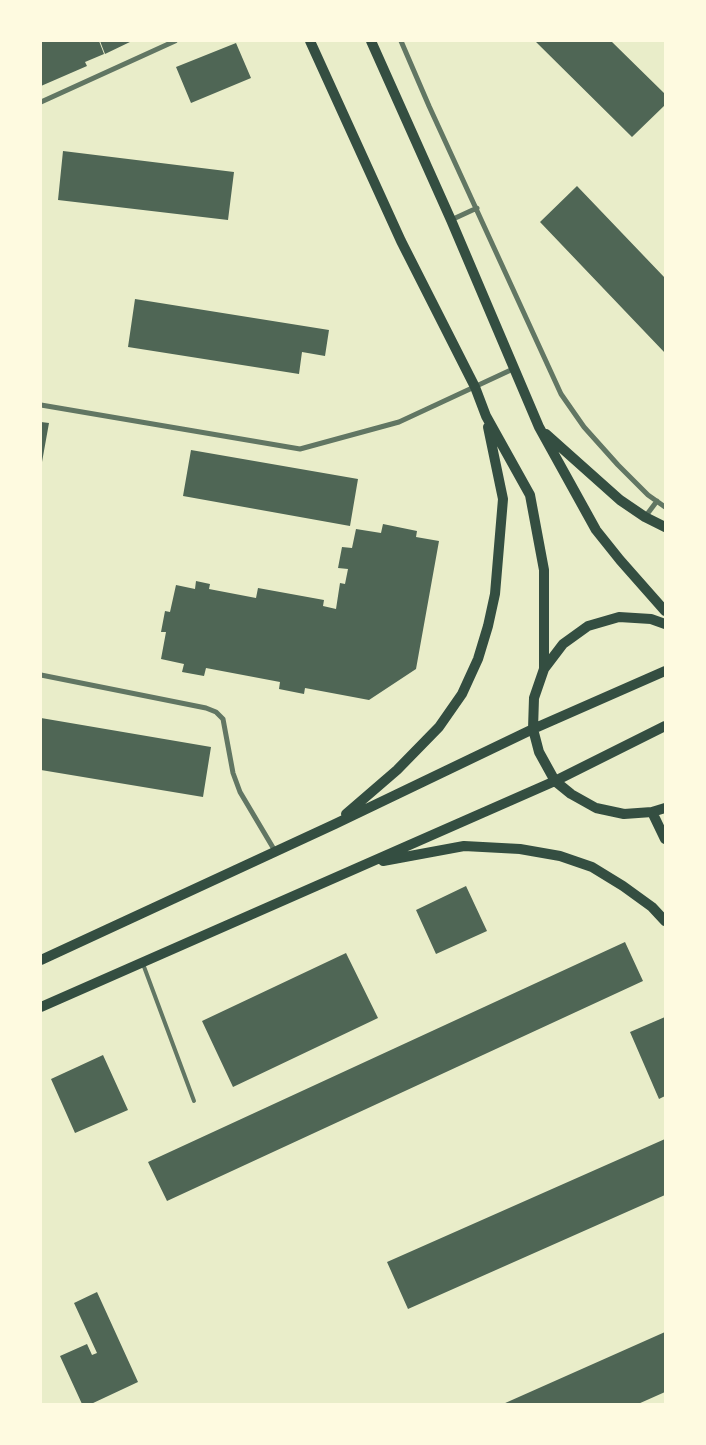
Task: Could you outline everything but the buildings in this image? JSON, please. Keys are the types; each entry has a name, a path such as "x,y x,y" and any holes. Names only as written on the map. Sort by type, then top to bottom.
{"main road":[{"path":"310,41 401,241 475,387 486,416 503,499 496,594 478,659 462,694 439,727 397,770 335,824"},
{"path":"371,41 451,220 539,428 596,530 665,611"},
{"path":"486,416 530,495 544,570 544,669"},
{"path":"539,428 620,500 645,517 665,526"},
{"path":"665,624 652,619 619,617 588,626 562,644 544,669 534,698 533,729 539,752 555,781 571,794 596,808 624,814 652,812 665,808"},
{"path":"41,960 335,824 533,729 665,671"},
{"path":"41,1007 555,781 665,726"},
{"path":"652,812 665,839"},
{"path":"367,863 464,846 520,849 560,856 592,866 652,907 665,920"}],"street":[{"path":"41,102 175,41"},
{"path":"401,41 561,394 584,427 618,465 648,495 665,507"},
{"path":"451,220 476,208"},
{"path":"41,405 300,449 399,422 513,369"},
{"path":"645,517 657,501"},
{"path":"41,675 206,708 216,712 223,719 233,773 240,792 275,851"}],"lane":[{"path":"142,961 194,1101"}]}
